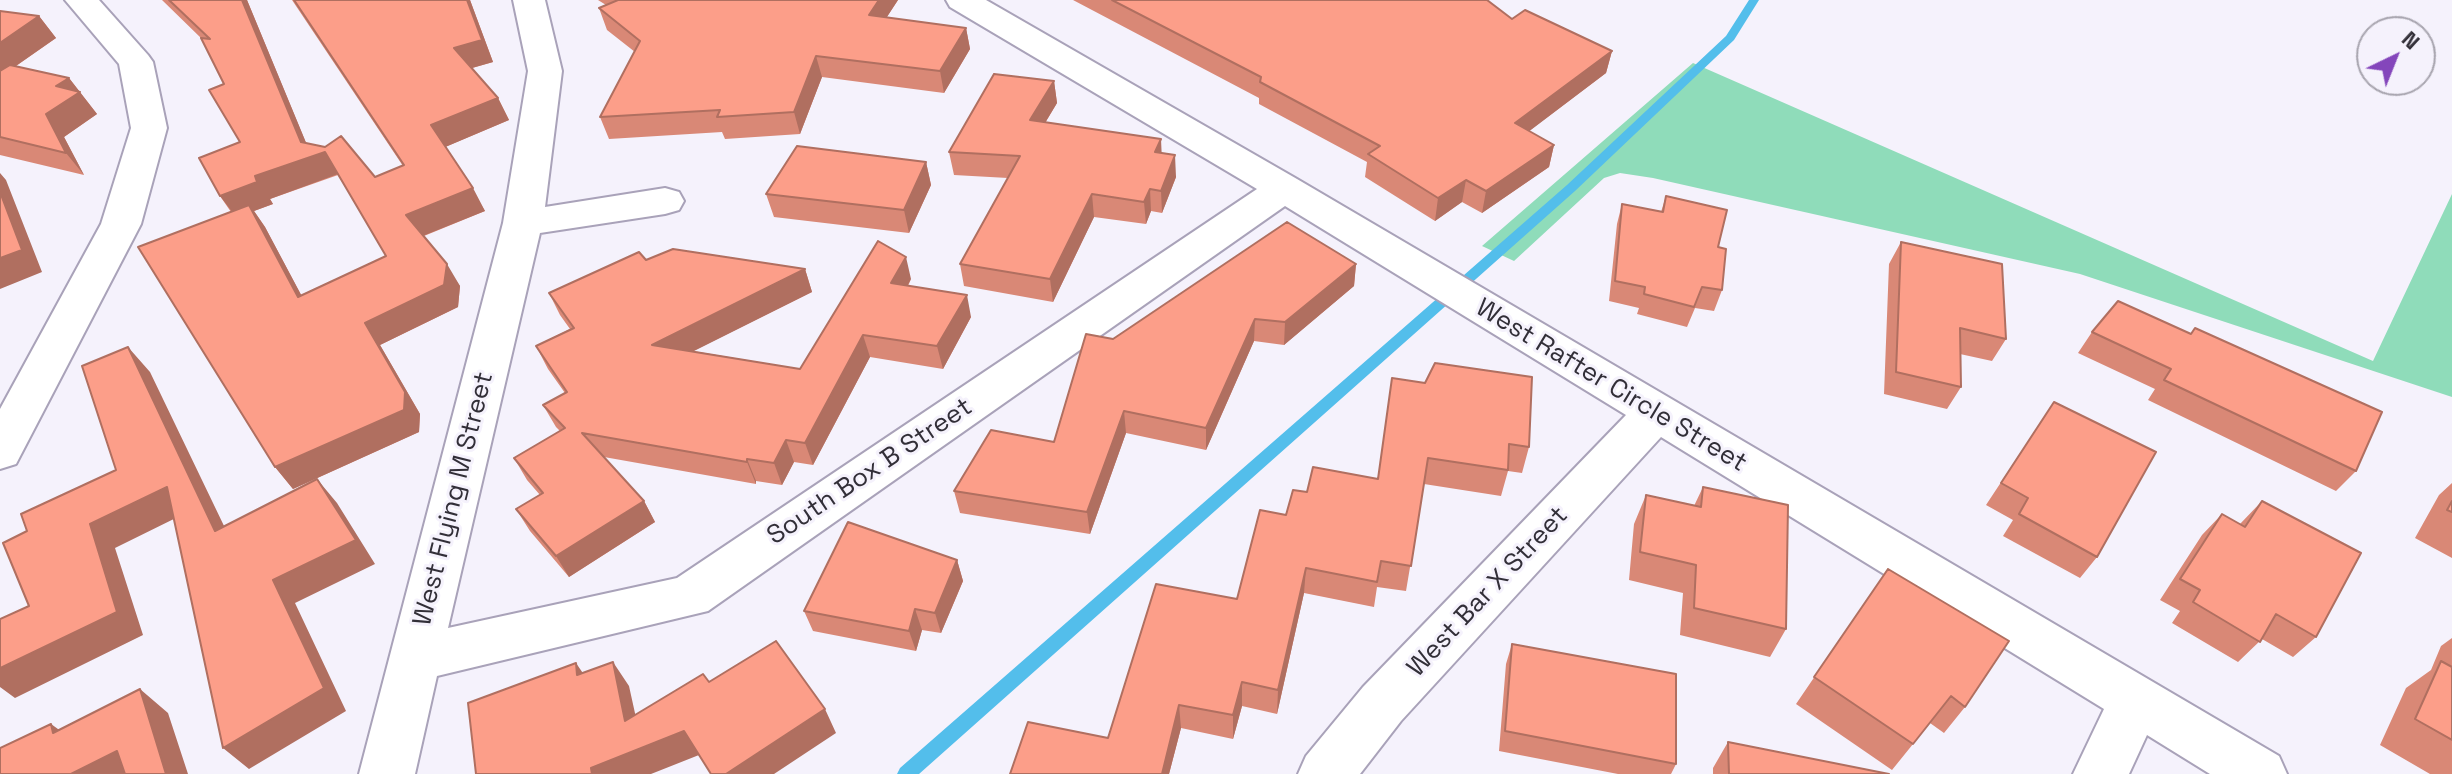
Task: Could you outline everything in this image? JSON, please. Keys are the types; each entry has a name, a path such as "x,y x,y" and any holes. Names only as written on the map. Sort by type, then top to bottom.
{"street":[{"path":"0,451 121,224 149,128 136,62 81,0"},
{"name":"West Flying M Street","path":"387,774 523,223 545,71 529,0"},
{"name":"West Rafter Circle Street","path":"962,0 1284,188 1655,414 2259,774"},
{"name":"South Box B Street","path":"414,659 690,596 1284,188"},
{"path":"523,223 665,201"},
{"name":"West Bar X Street","path":"1326,774 1382,704 1655,414"},
{"path":"2101,774 2136,701"}],"green space":[{"path":"1693,63 2373,361 2452,194 2452,397 2080,274 1653,178 1620,173 1604,178 1514,261 1482,246"}],"building":[{"path":"169,0 242,0 301,142 325,147 341,136 375,177 404,165 294,0 467,0 482,40 454,48 498,98 431,125 473,188 406,215 447,264 444,285 365,323 405,392 404,410 275,467 138,247 249,205 298,297 386,256 325,152 255,176 257,182 220,196 199,158 240,142 209,90 224,84 201,38 210,39"},
{"path":"618,0 879,0 869,15 966,28 940,71 816,56 794,112 717,117 720,110 600,117 640,41 599,8"},
{"path":"1112,0 1487,0 1512,19 1525,10 1612,51 1515,123 1554,145 1486,191 1466,180 1438,198 1368,154 1380,146 1260,82 1261,77"},
{"path":"0,11 39,16 0,43"},
{"path":"10,65 69,78 56,86 80,92 46,114 66,153 0,137 0,71"},
{"path":"994,74 1054,81 1030,120 1161,139 1155,152 1175,155 1161,191 1150,189 1144,202 1092,194 1050,279 960,264 1020,156 949,152"},
{"path":"797,146 926,162 904,210 766,194"},
{"path":"0,192 22,250 0,258"},
{"path":"1666,196 1727,210 1718,247 1726,249 1722,290 1702,287 1694,307 1644,294 1645,287 1615,281 1622,204 1663,212"},
{"path":"1287,222 1356,264 1285,322 1255,319 1206,428 1124,411 1087,512 954,491 991,430 1054,442 1086,334 1113,339"},
{"path":"878,241 906,257 891,283 967,295 937,346 863,335 805,443 786,440 774,463 747,459 747,462 582,433 644,501 556,556 516,509 543,493 514,458 565,428 543,405 567,392 536,346 574,328 549,293 639,252 646,260 673,249 805,269 652,345 800,369"},
{"path":"1901,242 2002,264 2006,339 1960,328 1961,387 1896,372"},
{"path":"2118,301 2191,334 2195,328 2382,412 2356,471 2164,380 2171,369 2092,332"},
{"path":"128,347 215,531 317,479 356,540 273,580 324,688 223,748 167,487 90,524 117,612 0,668 0,619 29,606 3,543 27,531 21,514 116,470 82,366"},
{"path":"1435,363 1532,377 1529,447 1509,444 1508,470 1428,458 1411,566 1381,561 1377,582 1306,568 1278,690 1242,682 1233,715 1179,705 1162,774 1010,774 1028,722 1108,738 1156,584 1237,599 1260,510 1286,515 1293,490 1307,492 1313,467 1378,479 1392,378 1425,383"},
{"path":"2054,402 2156,452 2097,557 2019,514 2028,498 2001,483"},
{"path":"1703,487 1788,505 1786,629 1694,608 1696,565 1640,552 1646,495 1701,507"},
{"path":"2262,501 2361,553 2316,637 2276,614 2260,642 2193,602 2200,590 2180,579 2222,514 2245,527"},
{"path":"848,522 957,560 935,613 915,609 909,631 804,611"},
{"path":"1888,569 2009,641 1965,707 1951,696 1913,744 1814,677"},
{"path":"776,641 825,709 726,774 711,774 684,731 591,768 592,774 476,774 468,703 576,663 577,675 613,662 625,721 703,674 709,682"},
{"path":"1512,644 1676,674 1676,764 1505,731"},
{"path":"2441,661 2452,667 2452,740 2415,719"},
{"path":"140,689 166,774 125,774 117,751 71,774 0,774 0,748 51,724 53,733"},
{"path":"1728,742 1889,774 1729,774"}],"waterway":[{"path":"906,774 1571,188 1730,38 1754,0"}]}
